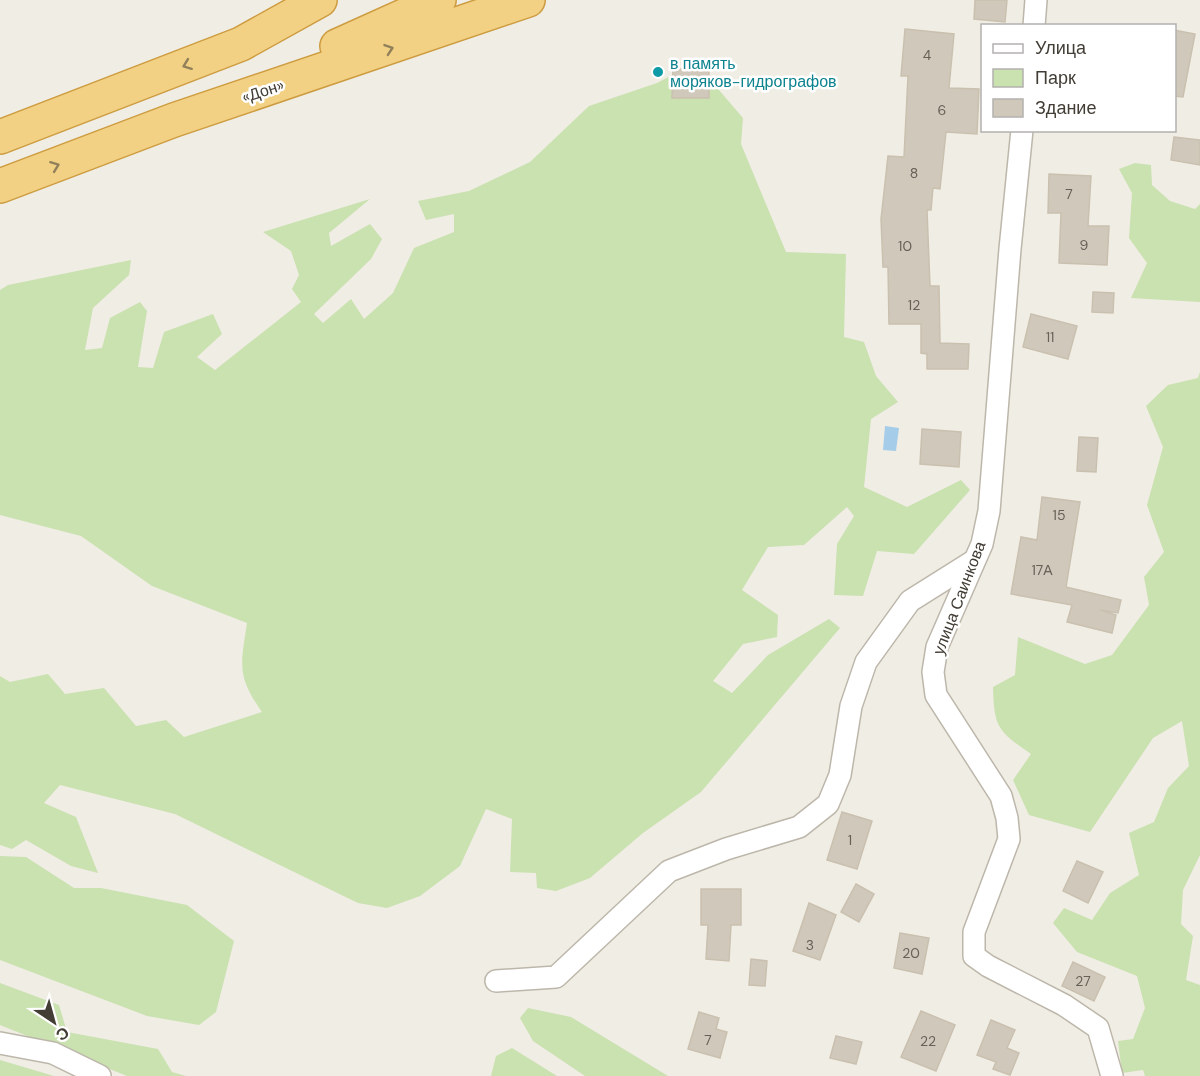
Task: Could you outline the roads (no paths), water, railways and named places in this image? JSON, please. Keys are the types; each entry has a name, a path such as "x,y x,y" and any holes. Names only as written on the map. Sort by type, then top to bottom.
{"highway":[{"path":"242,44 320,0"},
{"path":"0,137 242,44 345,0"},
{"path":"174,120 439,0"},
{"name":"«Дон»","path":"0,186 174,120 528,0"}],"street":[{"path":"1034,24 1036,0"},
{"name":"улица Саинкова","path":"1022,132 989,511 982,544 972,562 937,647 933,672 936,695 1001,796 1007,818 1009,839 974,932 974,956 988,966 1064,1005 1098,1028 1112,1076"},
{"path":"496,981 556,976 669,871 726,849 799,827 828,804 840,775 851,706 866,662 910,601 972,562"},
{"path":"0,1043 53,1053 100,1076"}],"water":[{"path":"885,426 899,428 896,451 883,450"}],"place":[{"name":"в память моряков-гидрографов","path":"658,72"}]}
